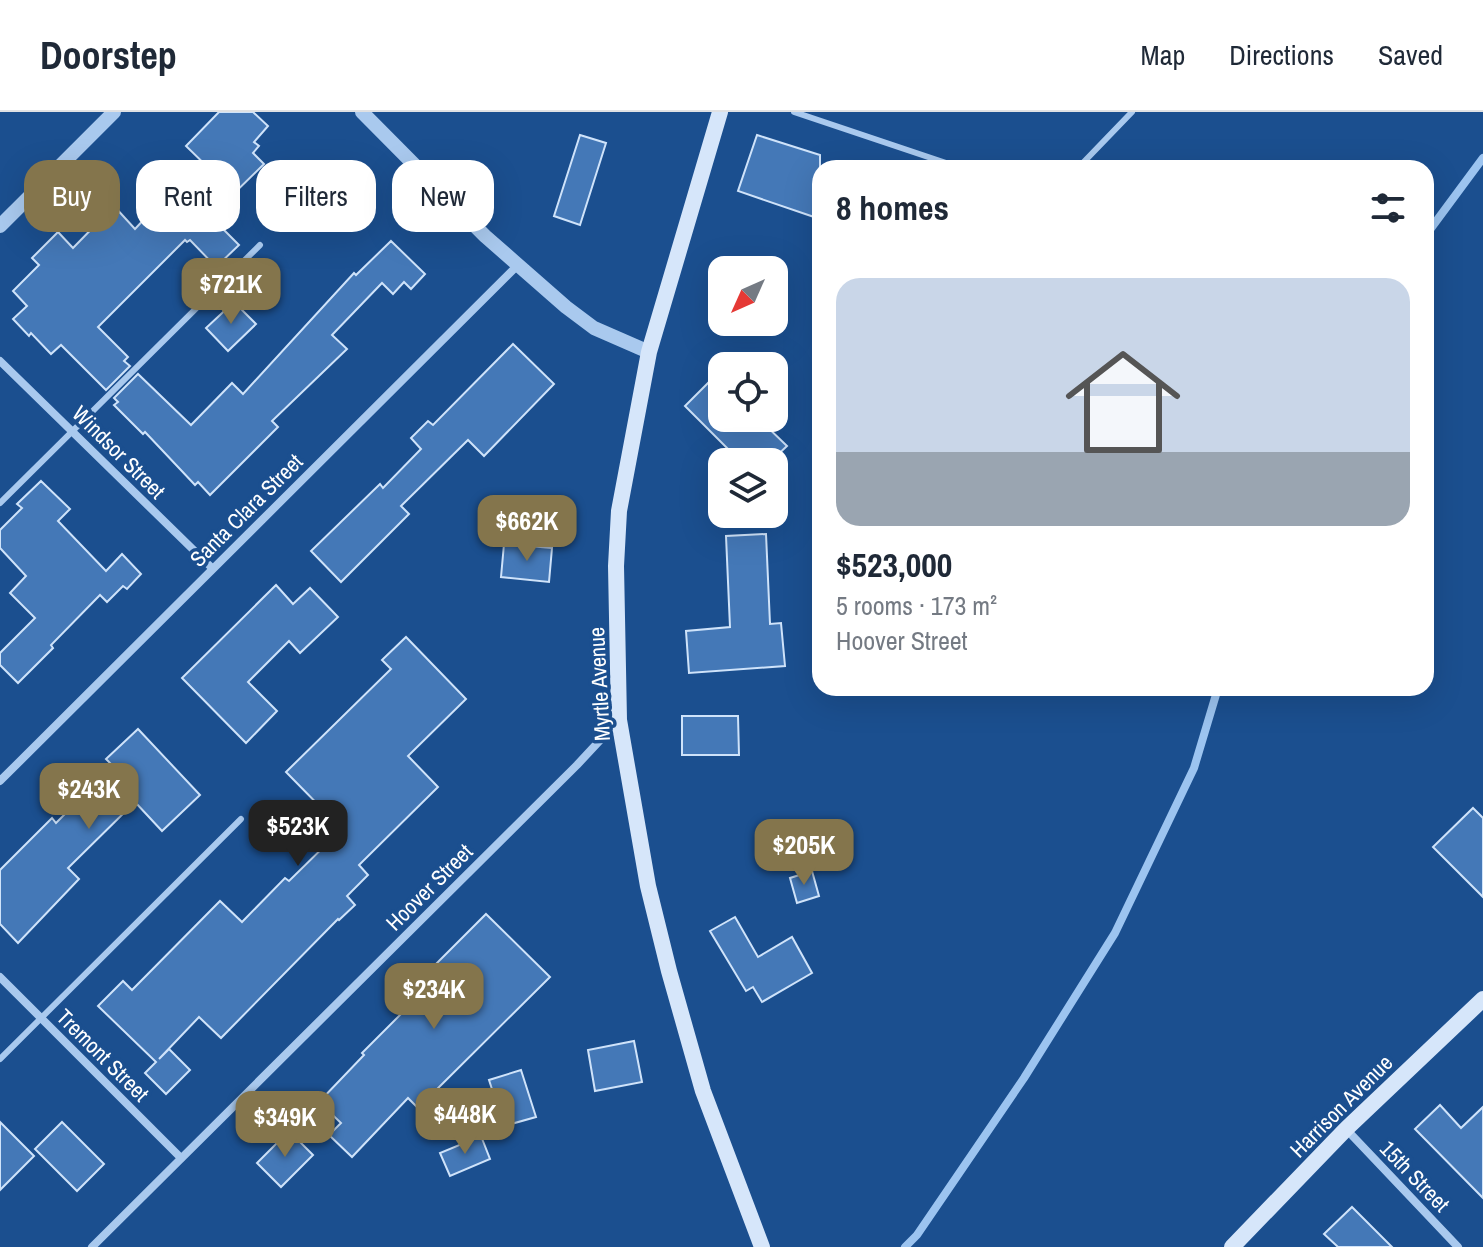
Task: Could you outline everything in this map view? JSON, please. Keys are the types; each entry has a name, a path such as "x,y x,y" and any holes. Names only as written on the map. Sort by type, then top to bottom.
{"main road":[{"name":"Myrtle Avenue","path":"720,112 649,352 619,511 616,566 619,720 648,886 669,971 703,1091 762,1247"},
{"name":"Harrison Avenue","path":"1232,1247 1346,1129 1483,999"}],"street":[{"path":"0,226 114,112"},
{"path":"362,112 485,236 566,307 594,328 649,352"},
{"name":"Santa Clara Street","path":"0,781 518,265"},
{"name":"Windsor Street","path":"0,361 212,568"},
{"name":"Hoover Street","path":"92,1247 619,720"},
{"name":"Tremont Street","path":"0,977 181,1158"},
{"name":"15th Street","path":"1346,1129 1458,1247"}],"lane":[{"path":"794,112 937,160"},
{"path":"1086,160 1132,112"},
{"path":"0,503 260,245"},
{"path":"0,1059 241,819"}],"building":[{"path":"219,112 253,112 268,126 254,142 259,146 253,153 260,160 256,160 256,172 240,187 240,160 200,160 186,146"},
{"path":"580,135 606,143 580,225 554,216"},
{"path":"757,135 820,155 820,160 812,160 812,216 738,191"},
{"path":"120,213 136,232 226,232 239,245 216,267 190,240 185,240 98,327 128,357 124,361 130,366 106,390 61,345 51,354 13,319 27,306 13,291 39,265 32,258 58,232 73,248 89,232 120,232"},
{"path":"391,241 425,274 411,289 404,282 393,294 382,283 332,335 347,349 272,421 278,427 210,495 198,482 195,485 145,432 143,434 114,405 118,402 114,398 138,374 191,425 232,383 243,394 354,273 356,275"},
{"path":"234,302 256,324 228,351 206,328"},
{"path":"513,344 554,384 484,456 468,440 401,506 409,514 341,582 311,551 380,484 383,488 421,449 411,438 428,421 433,425"},
{"path":"708,383 708,429 685,406"},
{"path":"711,432 772,432 787,446 785,448 727,448"},
{"path":"41,481 70,509 58,521 106,571 122,554 141,574 127,589 123,586 107,602 100,595 18,683 0,665 0,653 35,618 10,593 26,576 0,548 0,530 22,508 17,504"},
{"path":"766,534 770,624 781,623 785,666 689,673 686,631 730,627 726,536"},
{"path":"504,544 552,548 549,582 501,577"},
{"path":"276,585 293,604 310,588 338,617 300,653 289,641 248,682 277,711 246,743 182,678"},
{"path":"406,637 466,699 408,756 438,787 359,865 368,875 347,896 355,905 221,1038 199,1017 159,1059 169,1049 190,1070 166,1094 145,1073 156,1062 98,1006 123,981 132,990 220,901 242,922 285,878 289,881 342,829 286,772 391,669 382,660"},
{"path":"682,716 738,716 739,755 682,755"},
{"path":"138,729 200,795 162,831 135,802 68,868 79,879 18,943 0,924 0,870 52,818 56,823 113,766 106,759"},
{"path":"1473,808 1483,818 1483,897 1433,847"},
{"path":"812,871 819,896 797,903 790,878"},
{"path":"486,914 550,977 418,1108 408,1098 352,1157 329,1135 341,1123 319,1102 411,1004 399,992 424,967 428,972"},
{"path":"735,917 758,957 792,937 812,973 762,1002 753,987 746,991 710,931"},
{"path":"634,1041 642,1082 595,1091 588,1050"},
{"path":"521,1070 536,1117 504,1126 489,1080"},
{"path":"1440,1105 1461,1128 1483,1107 1483,1198 1415,1129"},
{"path":"0,1122 34,1156 0,1190"},
{"path":"62,1122 104,1164 77,1191 35,1149"},
{"path":"289,1131 313,1155 281,1187 257,1163"},
{"path":"481,1136 490,1159 450,1176 440,1153"},
{"path":"1352,1207 1392,1247 1338,1247 1324,1234"}],"waterway":[{"path":"1434,224 1483,158"},
{"path":"905,1247 917,1235 1024,1078 1115,933 1194,768 1216,696"}]}
